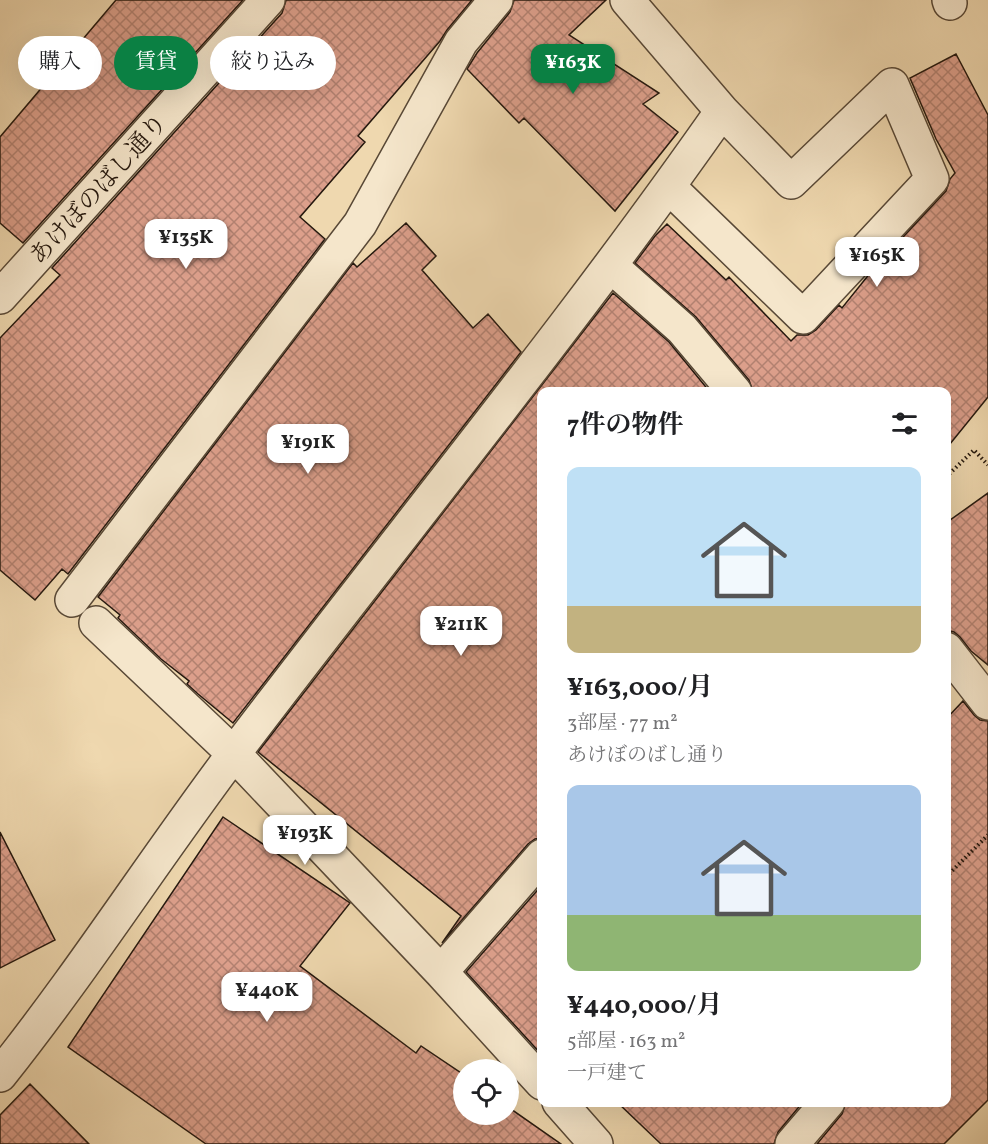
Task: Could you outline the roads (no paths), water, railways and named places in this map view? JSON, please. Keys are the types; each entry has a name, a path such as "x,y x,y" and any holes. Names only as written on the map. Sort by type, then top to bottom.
{"street":[{"name":"あけぼのばし通り","path":"0,297 268,0"},
{"path":"72,600 360,224 462,42 496,0"},
{"path":"627,0 722,111 791,182 892,85 932,179 803,317 669,187"},
{"path":"0,1075 44,1020 234,754 611,266 722,111"},
{"path":"611,266 682,329 731,387"},
{"path":"96,623 234,754 441,972 537,1078"},
{"path":"951,655 988,703"},
{"path":"441,972 537,862"},
{"path":"563,1107 596,1144"},
{"path":"792,1144 824,1107"}]}
